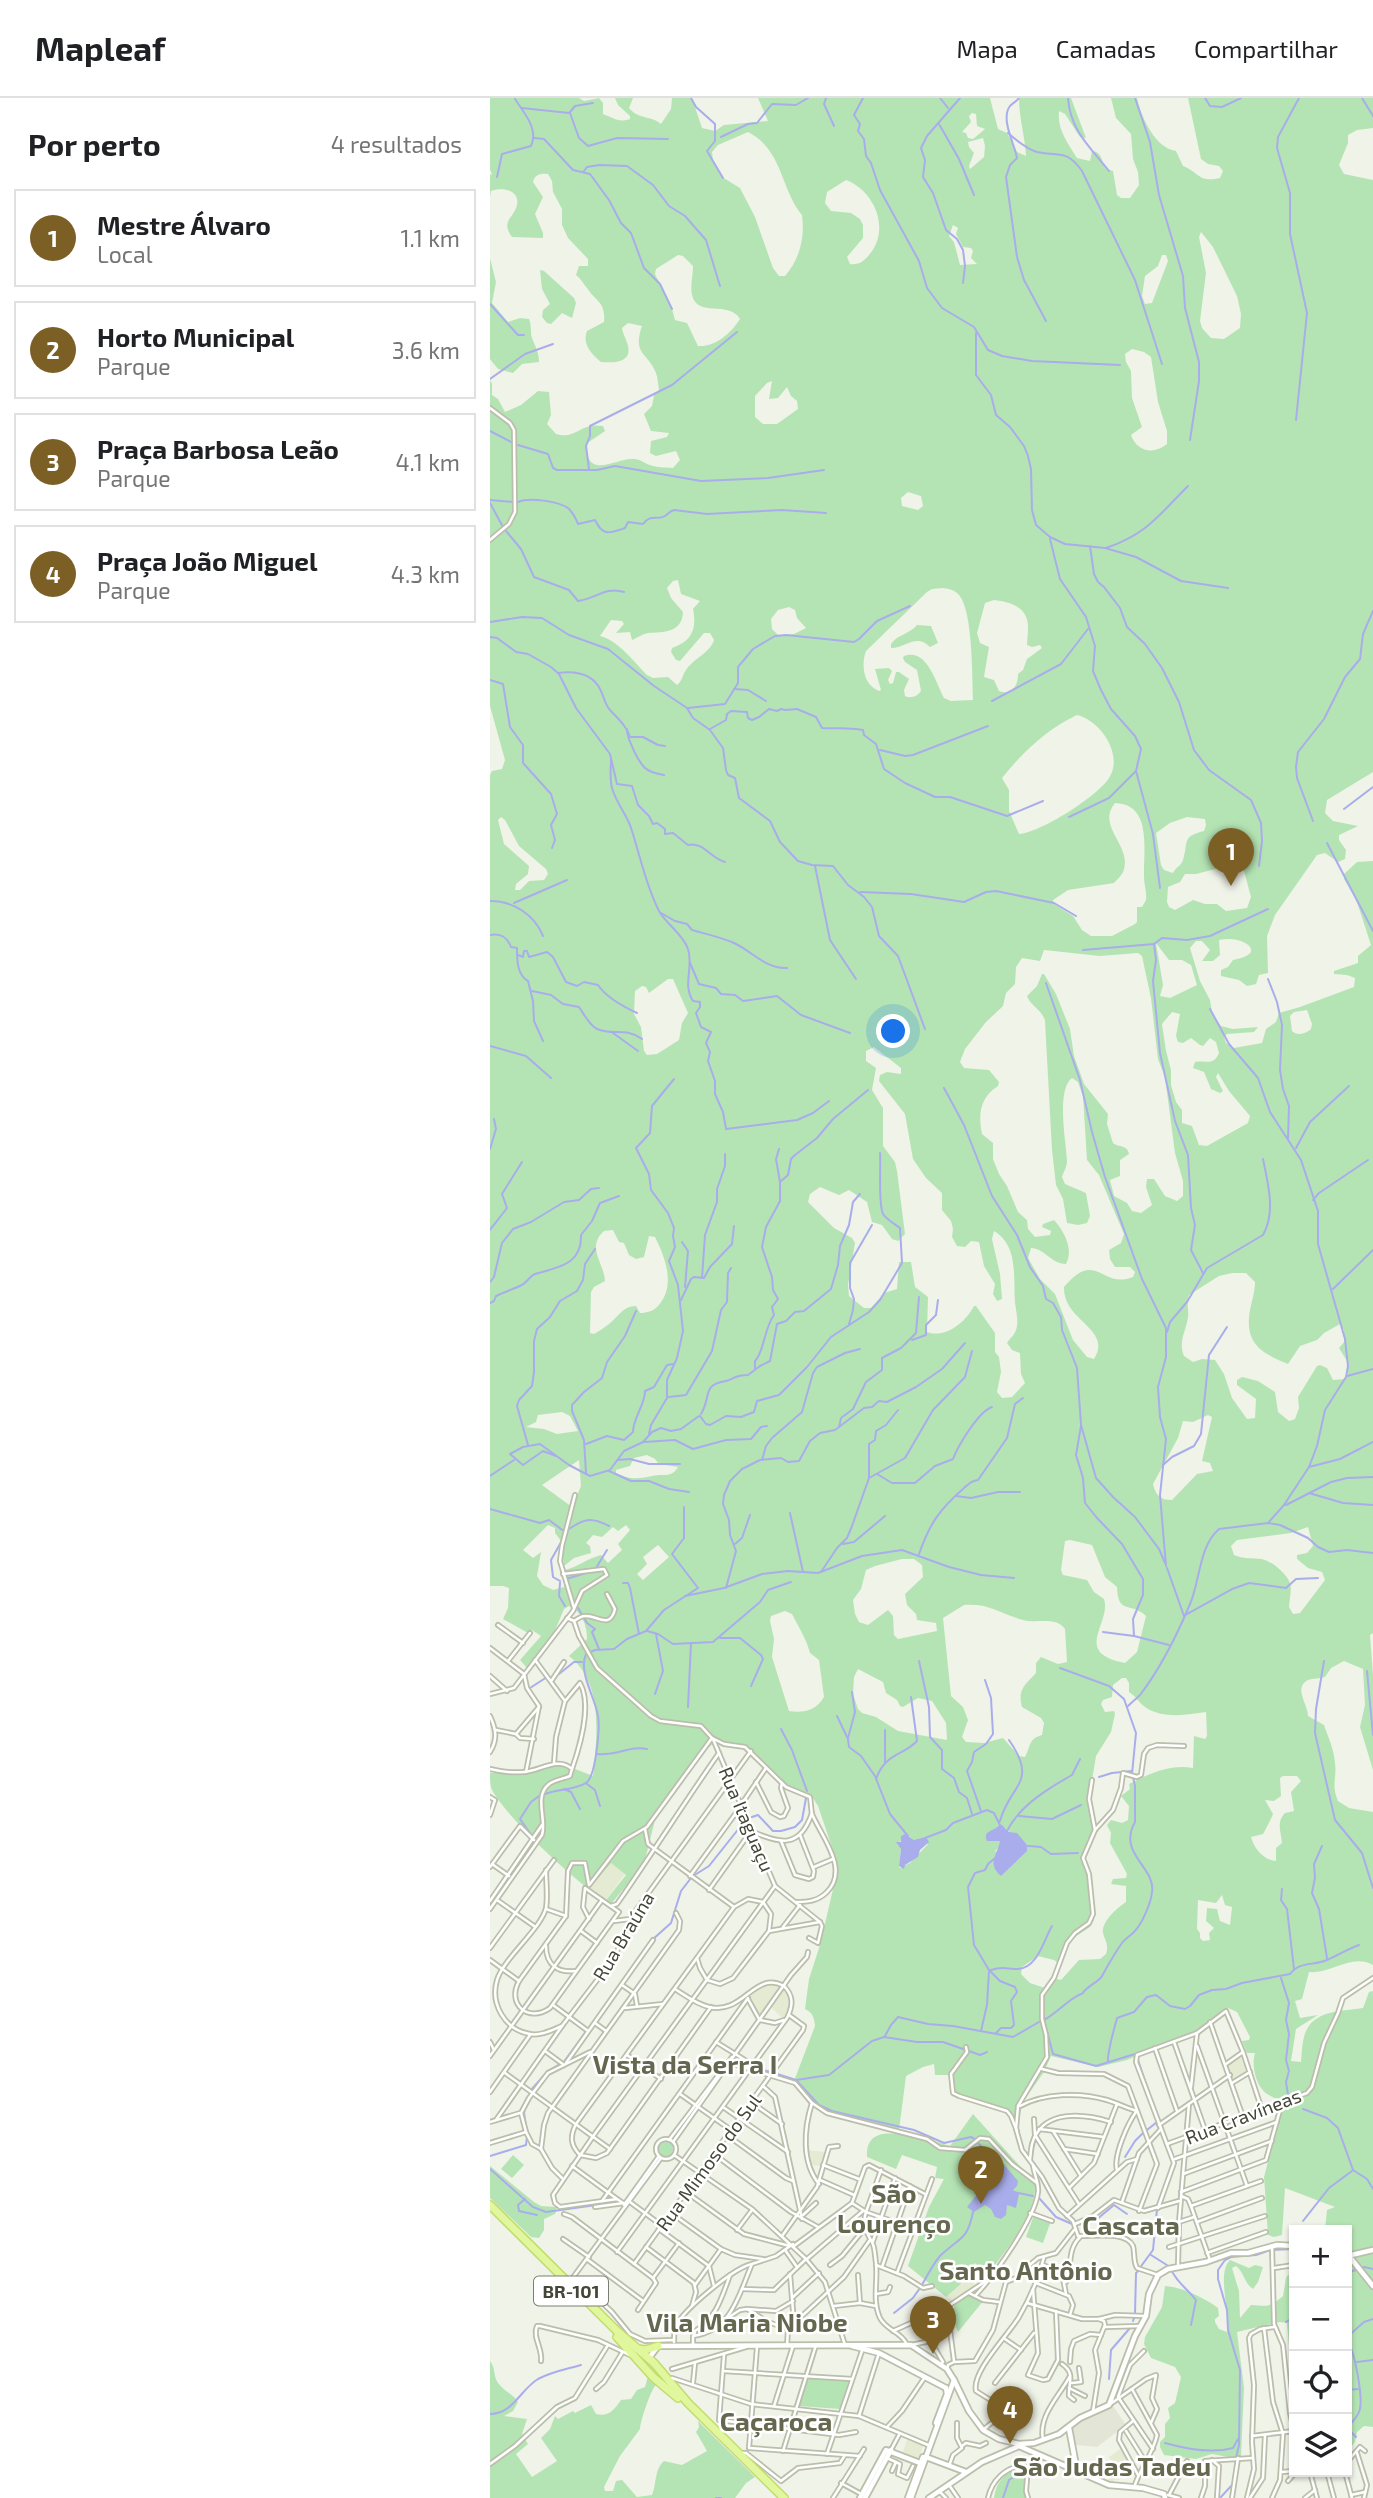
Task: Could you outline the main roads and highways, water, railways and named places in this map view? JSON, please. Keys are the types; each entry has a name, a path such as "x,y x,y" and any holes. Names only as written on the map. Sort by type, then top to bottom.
{"main road":[{"name":"BR-101","path":"490,2205 634,2351 650,2375 685,2404 781,2498"},
{"name":"BR-101","path":"490,2211 634,2351 648,2358 781,2498"},
{"path":"634,2351 661,2346"},
{"path":"648,2358 645,2365 650,2375 662,2378 660,2370"}],"water":[{"path":"999,1825 1009,1832 1017,1833 1027,1845 1027,1851 1001,1876 994,1867 1000,1841 987,1841 986,1837 987,1833"},
{"path":"905,1834 914,1840 926,1837 929,1842 920,1850 918,1857 905,1865 904,1869 899,1866 901,1849 896,1842 901,1842 901,1836"},
{"path":"988,2152 995,2154 1018,2181 1013,2190 1019,2194 1016,2208 1007,2205 1006,2215 1001,2219 995,2217 985,2205 974,2212 967,2207 982,2185 974,2166"}],"waterway":[{"path":"691,98 696,107 715,124 715,141 707,151 723,178"},
{"path":"721,137 748,124 757,123 772,104 796,105 808,98"},
{"path":"826,98 824,104 834,126"},
{"path":"863,98 854,115 860,124 858,131 864,139 866,156 880,190 919,261 927,288 942,308 974,327 988,350 1002,356 1032,361 1120,365"},
{"path":"940,98 948,108"},
{"path":"960,98 927,136 921,148 925,160 923,177 933,193 946,230 957,239 963,250 963,283"},
{"path":"1019,98 1007,111 1007,125 1017,158 1010,165 1006,177 1017,257 1024,280 1046,321"},
{"path":"1068,98 1077,129 1109,171"},
{"path":"1135,98 1150,142 1159,195 1183,276 1185,308 1199,362 1199,381 1190,440"},
{"path":"1205,98 1210,106 1222,107 1241,98"},
{"path":"1296,420 1307,313 1290,234 1290,193 1277,148 1278,137 1299,98"},
{"path":"1362,98 1373,116"},
{"path":"497,177 502,154 531,146 533,140 532,127 515,99"},
{"path":"570,112 575,106 593,103"},
{"path":"522,108 569,113"},
{"path":"570,113 579,138 588,146 617,138 668,139"},
{"path":"939,124 959,159 974,195"},
{"path":"1008,133 1033,151 1071,159 1082,171 1135,280 1162,364"},
{"path":"534,138 544,139 573,170 590,174 609,200 621,223 631,233 644,268 660,284 672,309"},
{"path":"584,171 587,167 599,165 627,166 653,185 669,206 685,216 706,240 720,286"},
{"path":"490,304 518,335 524,335"},
{"path":"589,469 586,446 590,426 672,385 737,332"},
{"path":"976,333 976,375 991,395 996,415 1010,427 1028,456 1032,510 1036,525 1050,537 1065,544 1105,548 1136,557 1181,581 1228,588"},
{"path":"490,379 525,354 553,344"},
{"path":"490,431 513,443"},
{"path":"518,445 548,454 553,468 557,470 597,470 615,466 701,481 768,478 824,470"},
{"path":"1106,548 1142,530 1188,486"},
{"path":"490,500 514,502"},
{"path":"518,502 537,500 565,506 578,524 595,520 601,529 607,532 625,528 628,522 643,524 674,510 707,514 782,510 826,513"},
{"path":"490,503 503,527"},
{"path":"506,531 521,549 534,577 569,590 578,601 611,591 624,592"},
{"path":"1050,539 1060,579 1086,617 1095,646 1093,671 1101,690 1111,709 1135,736 1141,749 1136,771 1153,834 1160,888"},
{"path":"1090,546 1094,574 1098,582 1120,608 1127,627 1145,644 1162,668 1179,702 1194,750 1209,770 1251,800 1261,823 1259,866"},
{"path":"688,708 725,704 738,683 738,667 753,649 775,636 854,642 877,621 910,606"},
{"path":"1313,821 1297,778 1298,752 1324,719 1345,677 1360,659 1363,634 1373,611"},
{"path":"490,622 522,617 542,618 569,635 608,649 654,686 687,708 693,718 710,730 723,748 726,770 728,775 735,778 739,798 770,821 780,842 798,861 833,866 848,885 872,907 879,936 898,956 925,1029"},
{"path":"992,701 1061,664 1088,629"},
{"path":"490,637 497,638 516,652 528,654 559,674 576,708 610,754 617,784 632,786 638,805 653,824 657,823 665,829 665,834 673,833 688,845 703,848 725,862"},
{"path":"558,673 577,673 593,680 608,708 630,737 643,737 665,746"},
{"path":"490,680 503,684 510,727 523,745 523,763 551,794 557,814 551,825 555,840 552,848"},
{"path":"734,689 748,690 766,701"},
{"path":"710,729 726,720 731,711 747,712 748,718 752,720 769,709 797,709 816,717 822,728 863,730 864,735 876,744 884,769 905,783 935,797 950,797 1007,816 1043,801"},
{"path":"880,750 905,756 913,755 988,726"},
{"path":"627,729 629,740 642,765 652,772 664,775"},
{"path":"611,759 612,787 630,825 654,901 662,916 688,949 688,988 693,1001 700,1002 696,1013 701,1027 711,1032 706,1043 710,1052 708,1061 726,1129 797,1120 813,1113 829,1101"},
{"path":"1069,817 1109,798 1136,771"},
{"path":"1344,809 1373,787"},
{"path":"1327,843 1373,931"},
{"path":"815,866 830,940 856,979"},
{"path":"514,903 567,880"},
{"path":"860,892 911,894 964,902 986,892 996,891 1054,903 1076,916"},
{"path":"490,901 507,903 522,910 534,921 543,936"},
{"path":"1083,950 1154,944 1162,938 1187,940 1210,936 1268,909"},
{"path":"661,913 687,924 692,930 741,946 765,963 787,968"},
{"path":"490,935 503,936 511,947 517,948 518,967 528,981 534,1021 543,1041"},
{"path":"1154,944 1156,960 1153,981 1160,1053 1175,1121 1188,1155 1191,1208 1195,1225 1191,1250 1203,1273"},
{"path":"518,955 523,957 524,951 527,951 529,957 547,952 553,957 566,982 577,986 584,982 598,985 610,998 637,1013"},
{"path":"690,963 699,984 716,988 721,994 735,995 743,1001 777,996 801,1015 850,1033"},
{"path":"1268,979 1282,1025 1280,1070 1289,1106 1288,1139"},
{"path":"1046,983 1080,1080 1105,1177 1142,1279 1166,1328 1166,1357 1158,1387 1160,1417 1166,1439 1160,1495 1166,1566"},
{"path":"532,991 551,995 563,1004 579,1007 597,1029 630,1033 642,1039"},
{"path":"1210,1009 1229,1044 1258,1078 1270,1112 1301,1160 1318,1211 1318,1244 1345,1339 1348,1366 1346,1377 1325,1410 1309,1467 1284,1505 1268,1523"},
{"path":"613,1033 638,1051"},
{"path":"490,1046 526,1056 551,1078"},
{"path":"649,1434 651,1425 667,1398 667,1380 677,1358 683,1331 678,1285 669,1261 675,1247 674,1228 668,1213 651,1190 649,1174 636,1148 650,1133 652,1106 674,1079"},
{"path":"1296,1148 1310,1122 1349,1086"},
{"path":"944,1088 964,1125 992,1196 1017,1235 1030,1267 1043,1286 1046,1299 1053,1303 1061,1317 1062,1330 1077,1368 1081,1425 1096,1478 1135,1517 1159,1549 1165,1563"},
{"path":"780,1182 788,1175 791,1159 868,1090"},
{"path":"490,1149 496,1129 494,1119"},
{"path":"755,1369 755,1361 774,1315 772,1307 778,1299 773,1290 772,1277 762,1247 766,1227 780,1201 776,1159 779,1149"},
{"path":"700,1416 710,1425 726,1416 741,1417 754,1412 757,1401 779,1395 807,1367 831,1337 869,1312 880,1300 902,1263 900,1228 885,1216 881,1209 880,1153"},
{"path":"702,1278 705,1235 717,1202 717,1189 725,1166 725,1154"},
{"path":"1167,1332 1170,1322 1187,1302 1207,1268 1263,1235 1270,1207 1263,1159"},
{"path":"1313,1200 1319,1193 1368,1160"},
{"path":"490,1230 507,1208 502,1194 522,1162"},
{"path":"490,1282 494,1277 502,1243 513,1229 531,1222 564,1202 579,1200 591,1189 599,1188"},
{"path":"701,1414 713,1385 748,1375 770,1361 777,1324 786,1321 795,1312 804,1311 831,1289 853,1202 860,1194"},
{"path":"490,1303 496,1296 522,1285 533,1275 573,1259 580,1245 581,1235 592,1221 600,1203 619,1196"},
{"path":"849,1324 854,1299 850,1288 850,1263 872,1225"},
{"path":"681,1300 691,1279 704,1278 710,1267 732,1244 734,1226"},
{"path":"682,1242 688,1251 685,1287"},
{"path":"528,1445 517,1406 532,1386 537,1329 550,1317 560,1301 577,1291 583,1280 585,1264 595,1249"},
{"path":"1333,1289 1373,1250"},
{"path":"669,1397 686,1395 712,1351 721,1310 727,1302 728,1273 731,1268"},
{"path":"839,1427 841,1418 853,1409 866,1382 882,1370 882,1358 901,1348 916,1333 919,1297"},
{"path":"912,1340 926,1335 926,1325 936,1315 938,1300"},
{"path":"586,1473 584,1440 572,1405 602,1378 607,1362 625,1336 636,1311"},
{"path":"1163,1465 1172,1457 1194,1446 1201,1434 1209,1355 1227,1327"},
{"path":"726,1588 736,1551 723,1504 730,1481 742,1469 760,1460 781,1458 788,1462 799,1461 810,1441 820,1433 835,1430 864,1408 872,1407 879,1401 887,1402 916,1387 942,1369 965,1343"},
{"path":"762,1460 766,1446 772,1438 802,1412 817,1367 845,1353 860,1349"},
{"path":"869,1478 905,1458 933,1410 965,1377 972,1351"},
{"path":"586,1444 607,1436 624,1440 633,1432 645,1391 654,1387 667,1365 673,1364"},
{"path":"1347,1376 1373,1369"},
{"path":"919,1554 931,1525 942,1510 969,1484 978,1480 1007,1438 1015,1404 1023,1398"},
{"path":"877,1474 892,1483 915,1483 935,1466 953,1459 975,1422 992,1407"},
{"path":"821,1572 847,1538 852,1526 869,1478 869,1444 875,1440 876,1431 886,1425 898,1410"},
{"path":"556,1456 543,1451 523,1465 510,1454 523,1447 540,1444 590,1476 610,1470 624,1451 643,1442 652,1432 661,1428 671,1431 681,1429 699,1416"},
{"path":"644,1442 675,1440 693,1449 726,1440 751,1439 761,1427 767,1426"},
{"path":"1081,1426 1076,1455 1083,1478 1085,1503 1122,1544 1143,1579 1143,1595 1133,1619 1134,1636"},
{"path":"1309,1467 1340,1459 1373,1442"},
{"path":"490,1476 514,1460"},
{"path":"618,1460 680,1464"},
{"path":"609,1471 631,1481 649,1481 669,1489 689,1492"},
{"path":"1286,1505 1331,1482 1373,1477"},
{"path":"956,1496 971,1498 998,1492 1020,1492"},
{"path":"1309,1493 1343,1503 1373,1505"},
{"path":"545,1794 582,1785 592,1772 598,1722 585,1677 586,1654 595,1650 614,1649 627,1639 646,1631 664,1610 698,1588 672,1554 684,1538 684,1507"},
{"path":"490,1509 540,1523 549,1520 565,1532"},
{"path":"790,1513 803,1572"},
{"path":"735,1544 742,1538 750,1515"},
{"path":"843,1544 854,1542 885,1516"},
{"path":"569,1529 589,1520 609,1526"},
{"path":"1128,1706 1147,1685 1174,1640 1193,1595 1207,1545 1219,1529 1268,1523 1280,1525 1308,1538 1329,1552 1347,1550 1373,1553"},
{"path":"560,1581 553,1577 551,1560 564,1537"},
{"path":"596,1568 607,1550"},
{"path":"685,1596 724,1588 762,1574 788,1571 818,1573 862,1556 902,1550 949,1567 981,1575 1014,1578"},
{"path":"1167,1568 1184,1616"},
{"path":"566,1579 593,1571"},
{"path":"1185,1615 1232,1589 1249,1583 1286,1588 1296,1579 1318,1578"},
{"path":"647,1631 658,1634 673,1644 713,1642 760,1602 768,1590 791,1582"},
{"path":"560,1583 559,1596 565,1606"},
{"path":"623,1583 628,1583 630,1588 639,1634"},
{"path":"578,1608 587,1623 595,1629 592,1632 599,1649"},
{"path":"1103,1632 1169,1645"},
{"path":"655,1694 663,1671 656,1634"},
{"path":"720,1638 740,1638 761,1655 763,1659 751,1686"},
{"path":"688,1707 691,1643"},
{"path":"919,1661 929,1707 930,1737 942,1750 942,1769 954,1778 959,1792 967,1798 972,1814"},
{"path":"1324,1661 1315,1733 1335,1820 1362,1853 1373,1888"},
{"path":"559,1674 574,1662 582,1662"},
{"path":"1060,1668 1109,1686 1124,1699 1136,1733 1132,1774"},
{"path":"1367,1671 1373,1735"},
{"path":"530,1688 547,1677"},
{"path":"981,1811 967,1771 974,1752 986,1744 993,1734 991,1698 985,1680"},
{"path":"848,1738 855,1712 852,1692"},
{"path":"876,1779 884,1764 917,1741 911,1697"},
{"path":"837,1716 849,1747 861,1756 875,1776 890,1814 908,1836"},
{"path":"781,1729 807,1791"},
{"path":"885,1730 885,1763"},
{"path":"1000,1821 1022,1775 1018,1754 1009,1740"},
{"path":"597,1754 635,1748 647,1749"},
{"path":"1007,1831 1027,1805 1072,1775 1080,1759"},
{"path":"1099,1777 1132,1771"},
{"path":"1133,1777 1135,1822 1131,1843 1152,1883 1148,1907 1143,1919 1122,1943 1101,1978 1044,2020 1053,2054 1096,2066 1135,2054"},
{"path":"587,1784 595,1790 600,1806"},
{"path":"564,1789 571,1792 580,1809"},
{"path":"532,1836 520,1819 531,1802 539,1796"},
{"path":"749,1818 758,1815 773,1831 795,1827 802,1820 806,1798"},
{"path":"1019,1816 1052,1819 1081,1805"},
{"path":"925,1838 946,1830 953,1823 987,1810 994,1813 1001,1827"},
{"path":"693,1876 709,1866 744,1822"},
{"path":"513,1872 535,1841"},
{"path":"1028,1846 1041,1847 1051,1854 1078,1853"},
{"path":"1322,1846 1314,1864 1312,1893 1319,1909 1327,1958"},
{"path":"995,1858 985,1870 975,1873 968,1887 974,1945 989,1970 1000,1981 1015,1987 1017,1992 1011,2001 1014,2025 1011,2028 1001,2028 996,2033"},
{"path":"652,1940 671,1923 681,1891 691,1878"},
{"path":"490,1904 505,1884"},
{"path":"1282,1889 1281,1900 1287,1909 1294,1969"},
{"path":"991,1970 1018,1969 1031,1964 1052,1926"},
{"path":"1108,2062 1117,2018 1134,2012 1147,1997 1156,1995 1170,2006 1185,2009 1199,1995 1212,1990 1290,1974 1302,1965 1322,1962 1359,1945"},
{"path":"981,2031 987,2005 989,1971"},
{"path":"1281,1978 1289,2003 1286,2020 1289,2034 1286,2060 1289,2071 1286,2082 1288,2095"},
{"path":"563,2063 602,2010"},
{"path":"885,2036 898,2017 1013,2037 1039,2022"},
{"path":"774,2073 796,2080 829,2075 872,2041 884,2037 917,2042 943,2042 966,2050"},
{"path":"969,2051 980,2055 987,2052"},
{"path":"1138,2060 1149,2093"},
{"path":"733,2062 750,2066"},
{"path":"531,2090 548,2071 560,2064"},
{"path":"754,2068 771,2072"},
{"path":"796,2080 819,2105 832,2111 914,2130 944,2143 971,2137 975,2139"},
{"path":"525,2107 526,2126"},
{"path":"1303,2109 1327,2118 1338,2128 1353,2170 1367,2179 1373,2189"},
{"path":"1147,2130 1157,2122"},
{"path":"1125,2157 1143,2133"},
{"path":"490,2156 526,2145 527,2137"},
{"path":"977,2142 987,2155"},
{"path":"490,2169 533,2207 546,2212 618,2202"},
{"path":"1303,2221 1329,2188 1352,2171"},
{"path":"1014,2192 1033,2196"},
{"path":"1039,2198 1056,2217 1072,2224"},
{"path":"525,2199 518,2205 519,2211 537,2215"},
{"path":"1077,2225 1096,2220 1114,2205 1127,2214"},
{"path":"1155,2227 1157,2210"},
{"path":"922,2285 940,2256 965,2234 973,2212"},
{"path":"1139,2269 1153,2250 1155,2229"},
{"path":"1236,2458 1239,2445 1240,2370 1228,2330 1227,2310 1218,2270 1225,2260 1231,2257 1289,2249"},
{"path":"1151,2255 1170,2267"},
{"path":"1352,2271 1364,2267 1373,2269"},
{"path":"1171,2270 1196,2300 1191,2325"},
{"path":"1135,2314 1138,2271"},
{"path":"894,2313 913,2298 920,2288"},
{"path":"1352,2333 1364,2322 1373,2319"},
{"path":"1109,2379 1111,2350 1130,2328"},
{"path":"1352,2351 1360,2387 1359,2412 1349,2426 1356,2437"},
{"path":"1357,2362 1373,2360"},
{"path":"490,2414 511,2406 538,2379 581,2365"},
{"path":"1352,2390 1358,2389"},
{"path":"1165,2443 1216,2451 1233,2448 1238,2439"},
{"path":"1234,2478 1236,2461"},
{"path":"1003,2498 1009,2480 1025,2469"},
{"path":"1220,2498 1233,2484"},
{"path":"716,2498 721,2498"}],"place":[{"name":"Mestre Álvaro","path":"1231,886"},
{"name":"Horto Municipal","path":"981,2204"},
{"name":"Praça Barbosa Leão","path":"933,2354"},
{"name":"Praça João Miguel","path":"1010,2444"}],"district":[{"name":"Vista da Serra I","path":"685,2063"},
{"name":"São Lourenço","path":"894,2207"},
{"name":"Cascata","path":"1131,2224"},
{"name":"Santo Antônio","path":"1026,2269"},
{"name":"Vila Maria Niobe","path":"747,2321"},
{"name":"Caçaroca","path":"776,2420"},
{"name":"São Judas Tadeu","path":"1112,2465"}]}
